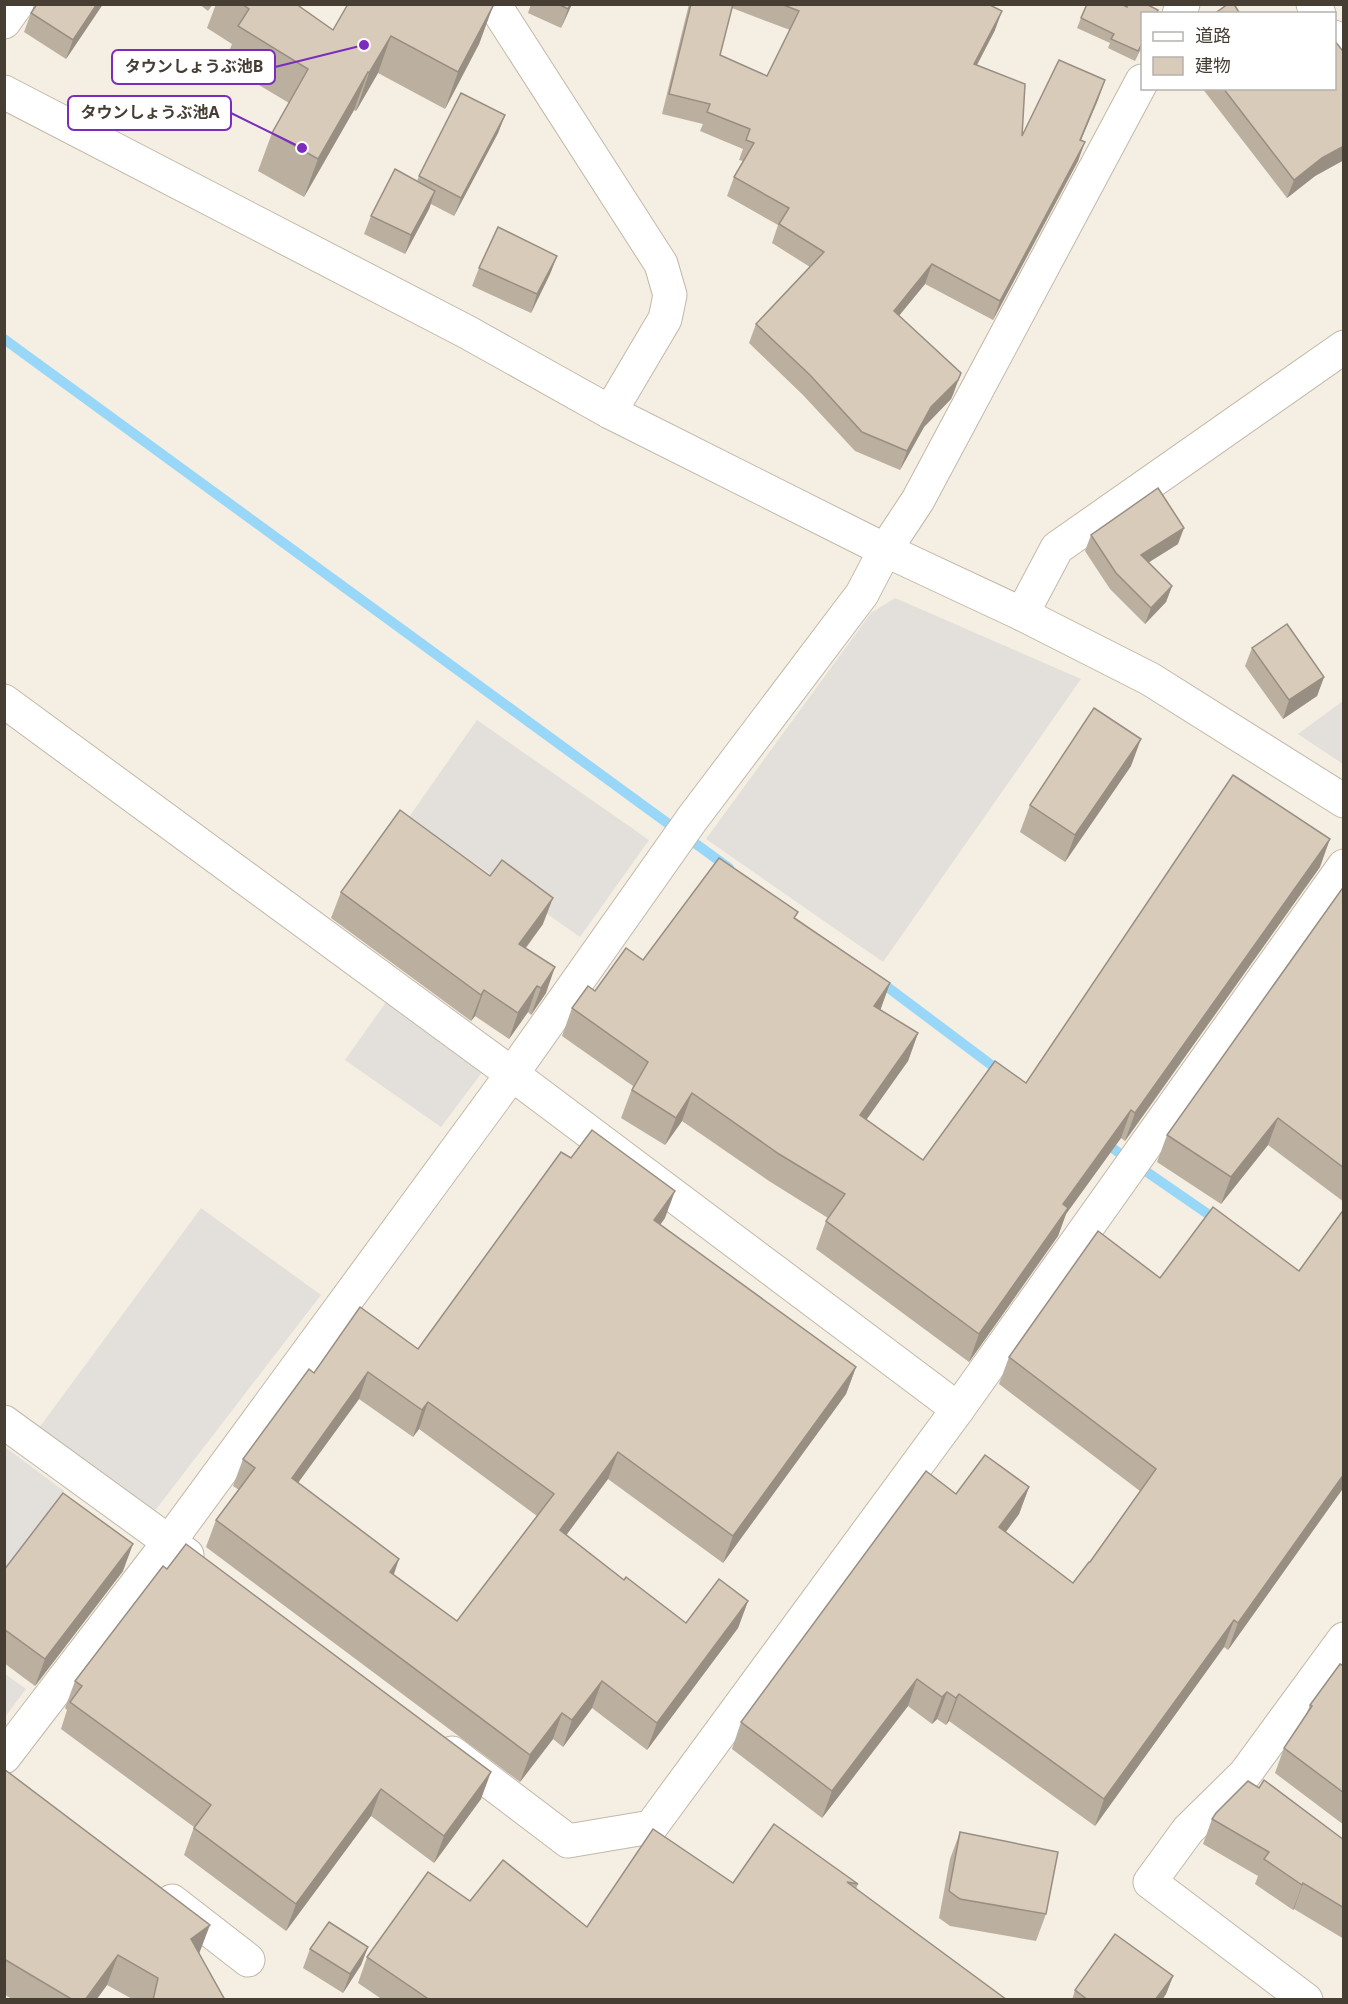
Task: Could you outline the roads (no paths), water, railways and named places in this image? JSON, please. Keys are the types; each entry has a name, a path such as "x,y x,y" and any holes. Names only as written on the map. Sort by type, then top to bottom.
{"street":[{"path":"4,22 17,4"},
{"path":"495,4 661,264 670,295 665,319 610,412"},
{"path":"8,1769 169,1542 512,1074 692,819 862,594 885,550 918,500 1141,85"},
{"path":"4,92 467,332 610,412 885,550 1022,614 1150,679 1344,801"},
{"path":"1022,614 1057,548 1344,346"},
{"path":"4,701 512,1074 958,1408"},
{"path":"426,1734 568,1840 651,1827 958,1408 1344,866"},
{"path":"4,1422 207,1570"},
{"path":"1306,2000 1149,1882 1188,1830 1245,1774 1340,1654"},
{"path":"1245,1774 1272,1795"},
{"path":"145,1880 248,1960"}],"waterway":[{"path":"4,339 729,868"},
{"path":"878,980 1002,1073"},
{"path":"1102,1141 1218,1221"}],"place":[{"name":"タウンしょうぶ池B","path":"364,45"},
{"name":"タウンしょうぶ池A","path":"302,148"}]}
